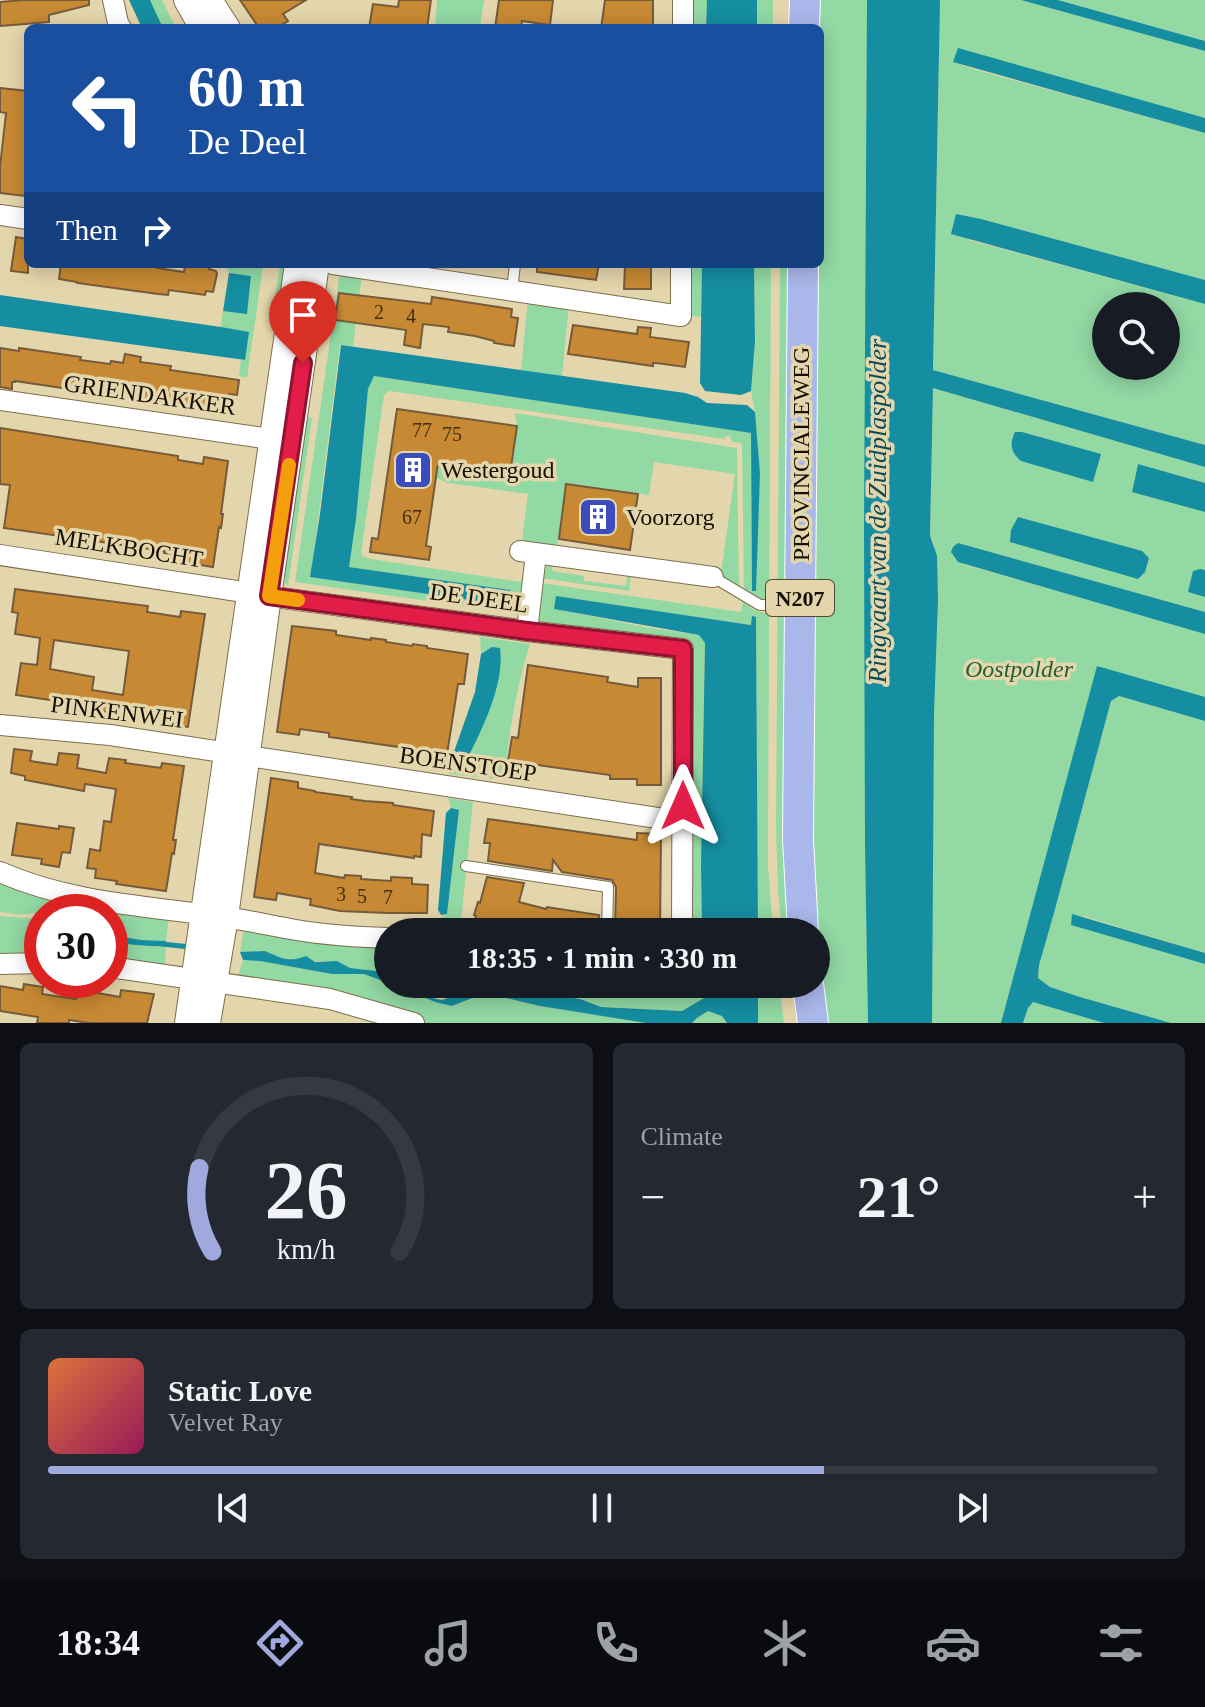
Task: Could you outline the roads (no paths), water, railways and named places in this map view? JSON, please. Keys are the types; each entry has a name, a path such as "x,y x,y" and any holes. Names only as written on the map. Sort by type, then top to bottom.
{"main road":[{"path":"804,24 805,0"},
{"name":"PROVINCIALEWEG","path":"802,918 798,839 803,268"},
{"path":"810,998 813,1023"}],"street":[{"path":"113,0 119,24"},
{"path":"186,0 200,24"},
{"path":"210,0 225,24"},
{"path":"683,0 683,24"},
{"path":"0,215 24,218"},
{"path":"282,440 297,268"},
{"path":"187,1023 203,982 215,916 282,440 316,268"},
{"path":"360,268 681,316 681,268"},
{"name":"GRIENDAKKER","path":"0,400 282,440"},
{"path":"527,631 528,553 660,566 705,574"},
{"name":"MELKBOCHT","path":"0,555 259,594"},
{"name":"DE DEEL","path":"259,594 683,649 683,818"},
{"name":"PINKENWEI","path":"0,725 110,735 236,755"},
{"name":"BOENSTOEP","path":"236,755 664,819 683,818"},
{"path":"682,918 683,818"},
{"path":"0,872 59,892 114,903 296,930 374,937"},
{"path":"0,964 24,963"},
{"path":"128,970 330,999 414,1023"},
{"path":"203,982 208,1023"}],"lane":[{"path":"512,291 515,268"},
{"path":"705,574 760,605 773,605"},
{"path":"466,866 608,887 607,918"}],"water":[{"path":"129,0 150,0 161,24 140,24"},
{"path":"707,0 757,0 757,24 706,24"},
{"name":"Ringvaart van de Zuidplaspolder","path":"867,0 940,0 933,370 1205,445 1205,467 933,388 930,535 937,556 938,599 932,1023 868,1023 864,531"},
{"path":"1021,0 1058,0 1205,41 1205,51"},
{"path":"958,48 1205,118 1205,133 953,62"},
{"path":"956,214 1205,280 1205,304 1180,297 1180,292 1161,292 951,234"},
{"path":"702,268 754,268 755,341 751,391 741,395 705,391 700,383"},
{"path":"229,273 251,276 247,314 223,311"},
{"path":"0,295 249,332 245,360 0,326"},
{"path":"341,345 685,393 707,403 747,405 755,412 760,473 756,591 752,591 751,433 374,376 368,389 349,567 510,590 513,596 510,605 504,609 497,604 310,577"},
{"path":"1015,432 1101,454 1093,482 1021,461 1012,448"},
{"path":"1138,464 1205,483 1205,512 1132,492"},
{"path":"1018,517 1142,551 1149,558 1145,572 1138,579 1010,542 1011,530"},
{"path":"958,543 1205,612 1205,634 958,562 951,552"},
{"path":"1205,570 1205,597 1188,592 1193,571"},
{"path":"556,596 751,625 752,616 756,617 758,918 702,918 705,643 699,635 554,609"},
{"path":"492,647 500,648 501,663 490,709 463,767 449,766 475,692 481,654"},
{"path":"1097,666 1205,697 1205,721 1119,696 1111,701 1038,978 1050,987 1171,1023 1104,1023 1033,1002 1023,1023 1001,1023"},
{"path":"451,808 459,810 447,914 441,915 438,910 446,813"},
{"path":"1072,914 1205,953 1205,964 1071,925"},
{"path":"128,937 166,941 166,946 128,944"},
{"path":"265,951 285,959 306,956 315,962 337,961 350,968 374,971 374,978 243,960 240,952"},
{"path":"425,998 472,998 452,1006"},
{"path":"506,998 574,998 601,1007 682,1011 704,998 758,998 758,1023 727,1023 722,1016 708,1011 692,1023 646,1023"}],"waterway":[{"path":"162,944 190,947"}],"place":[{"name":"Westergoud","path":"413,470"},
{"name":"Voorzorg","path":"598,517"}],"park label":[{"name":"Oostpolder","path":"1019,669"}]}
